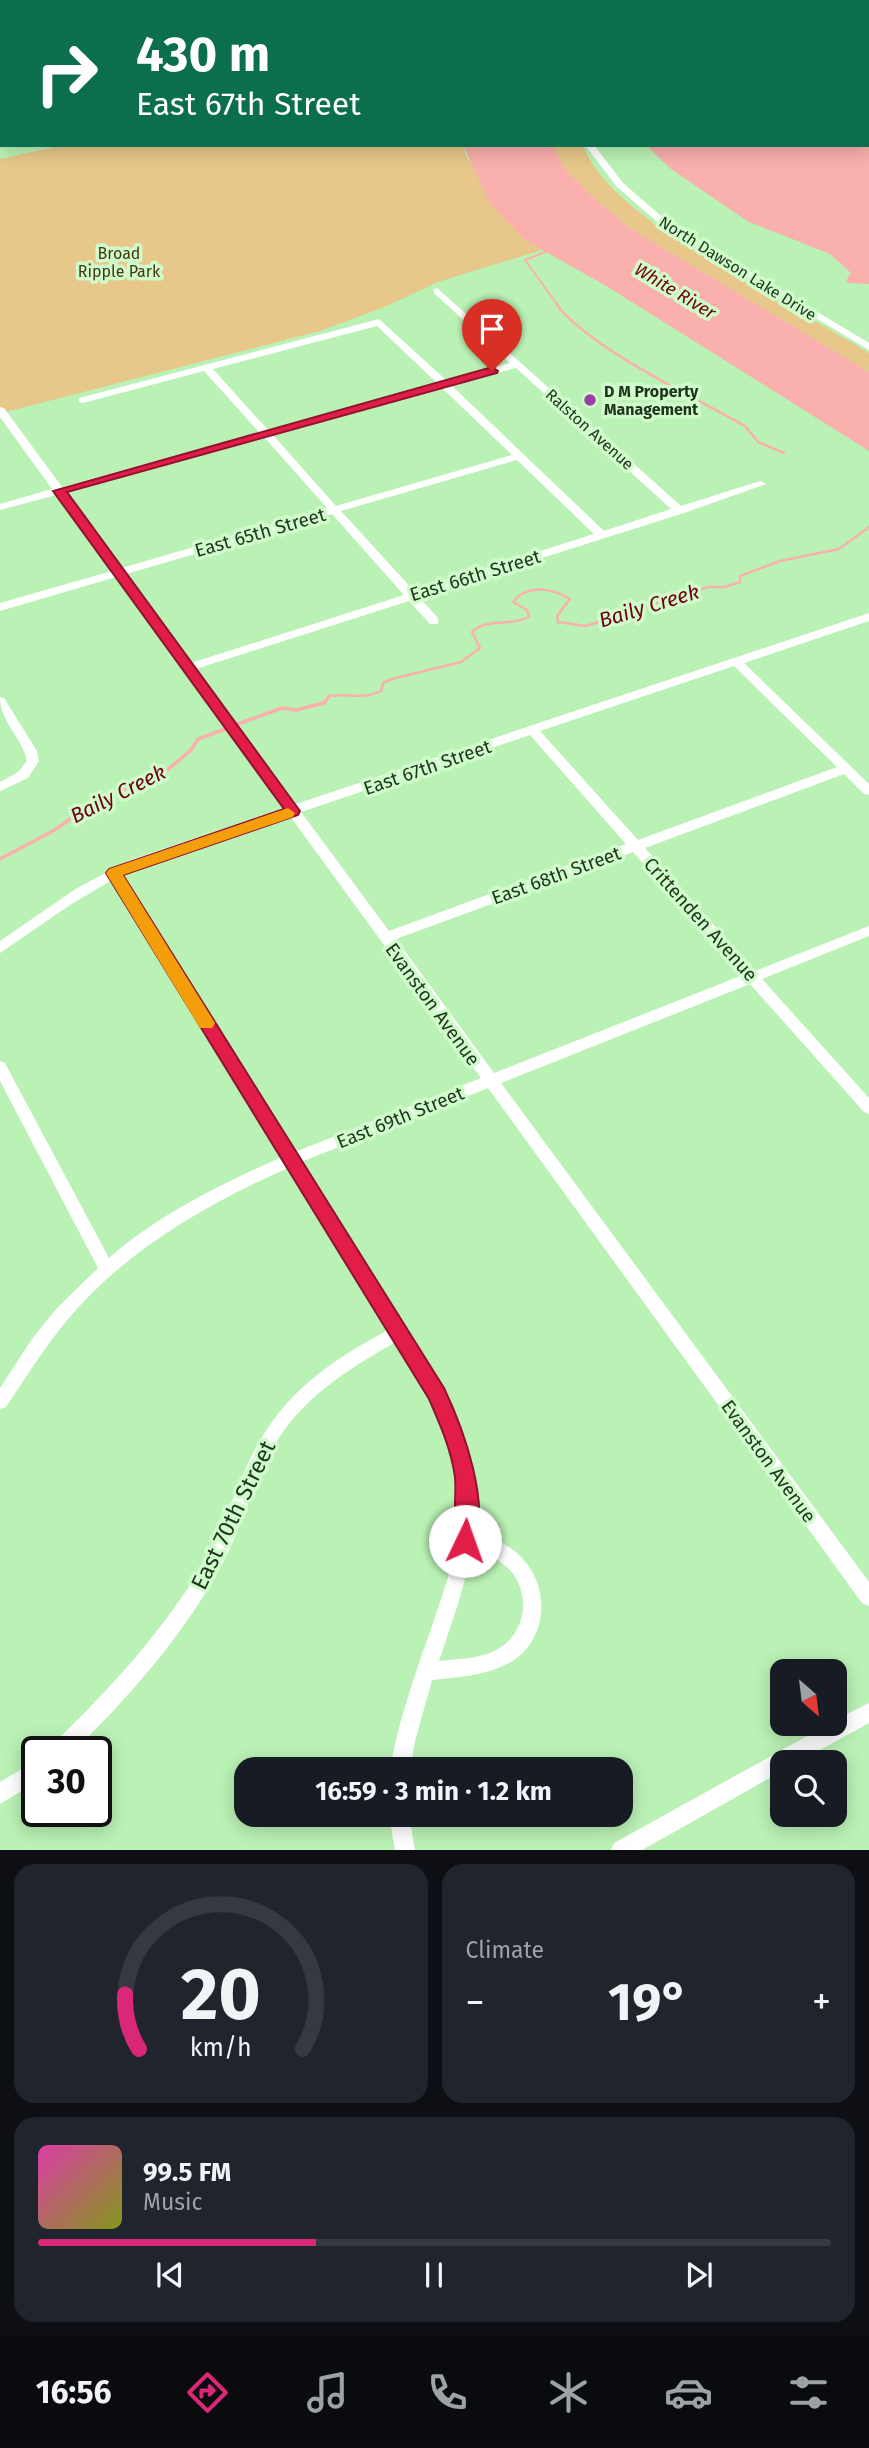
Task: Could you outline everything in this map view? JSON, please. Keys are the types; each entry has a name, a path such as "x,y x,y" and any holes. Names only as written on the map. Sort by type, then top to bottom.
{"street":[{"name":"North Dawson Lake Drive","path":"591,147 620,185 665,224 869,347"},
{"name":"Ralston Avenue","path":"437,291 680,511"},
{"path":"83,400 379,322 602,535"},
{"path":"0,507 517,364"},
{"path":"207,368 434,621"},
{"name":"Evanston Avenue","path":"0,410 869,1597"},
{"name":"East 65th Street","path":"0,607 519,456"},
{"name":"East 66th Street","path":"190,667 761,484"},
{"name":"East 67th Street","path":"0,948 62,901 114,873 869,617"},
{"path":"735,662 869,791"},
{"path":"0,701 32,753 33,761 29,769 0,787"},
{"name":"Crittenden Avenue","path":"533,731 869,1108"},
{"name":"East 68th Street","path":"385,938 845,769"},
{"path":"114,873 437,1394 458,1443 467,1496 464,1550 411,1720 403,1757"},
{"name":"East 69th Street","path":"0,1402 46,1334 73,1302 148,1236 192,1206 290,1160 869,931"},
{"path":"0,1066 107,1270"},
{"name":"East 70th Street","path":"75,1736 135,1674 185,1609 214,1562 258,1460 284,1418 307,1391 334,1368 398,1333"},
{"path":"426,1672 497,1660 524,1638 532,1621 533,1595 525,1574 506,1555 466,1533"},
{"path":"621,1850 869,1712"},
{"path":"0,1794 21,1780"},
{"path":"401,1827 405,1850"}],"green space":[{"name":"Broad Ripple Park","path":"55,147 464,147 466,156 525,240 542,250 438,282 387,306 320,331 2,413 0,159"},
{"path":"554,147 584,147 597,171 641,214 665,232 869,353 869,372 633,230 595,199 565,169"}],"water":[{"name":"White River","path":"464,147 554,147 565,169 595,199 633,230 869,372 869,451 608,287 525,240 490,204"},
{"path":"648,147 869,147 869,284 848,283 846,281 851,273 830,254 747,221 671,169"}],"waterway":[{"path":"545,252 525,260 559,307"},
{"path":"557,305 573,322 618,355 745,426 758,442 784,453"},
{"name":"Baily Creek","path":"326,700 329,696 374,694 381,691 383,683 392,679 461,662 480,648 472,632 479,627 529,617 527,610 513,602 525,592 548,590 563,595 570,599 557,616 558,622 586,626 708,587 725,587 740,582 740,576 780,561 839,549 869,527"},
{"name":"Baily Creek","path":"235,725 282,708 296,710 324,703 328,698"},
{"name":"Baily Creek","path":"0,859 53,831 89,806 166,771 191,750 198,739 228,728"}],"slow traffic":[{"path":"206,1023 114,873 135,863 288,813"}],"place":[{"name":"D M Property Management","path":"590,400"}],"route":[{"path":"465,1541 465,1476 458,1443 437,1394 114,873 135,863 293,811 60,491 492,371"}]}
